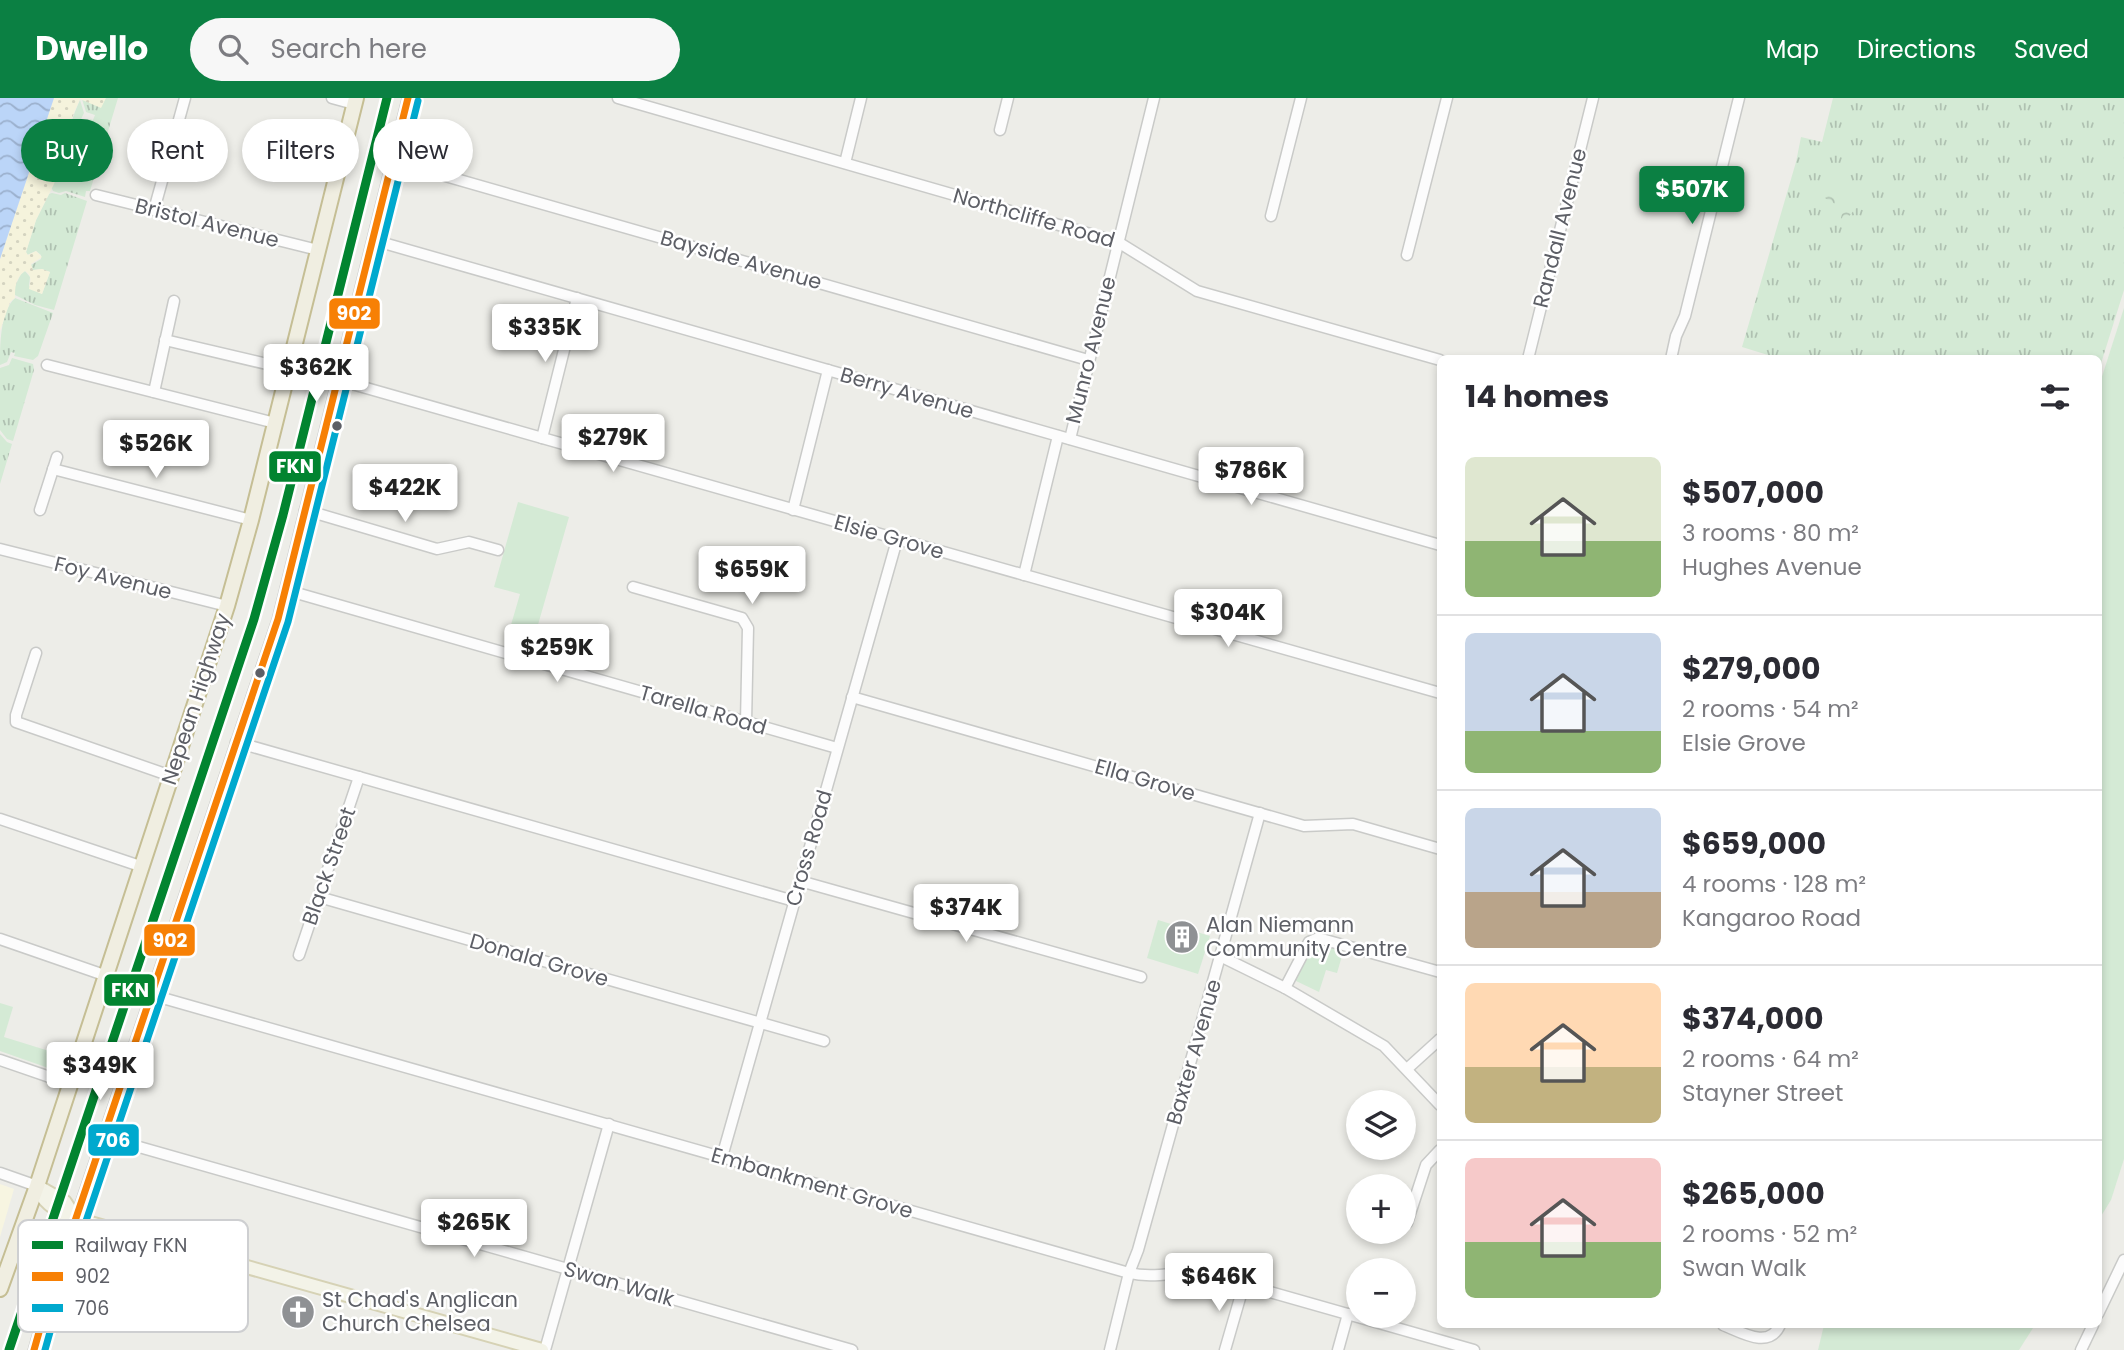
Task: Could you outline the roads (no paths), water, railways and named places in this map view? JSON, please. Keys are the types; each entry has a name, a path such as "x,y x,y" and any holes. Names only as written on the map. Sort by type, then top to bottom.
{"highway":[{"name":"Nepean Highway","path":"25,1220 227,606 251,520 355,101"},
{"name":"Nepean Highway","path":"0,1289 18,1239"}],"main road":[{"path":"37,1186 40,1194 79,1220"},
{"path":"248,1269 518,1347 544,1350"}],"street":[{"path":"154,210 185,98"},
{"path":"332,98 355,101"},
{"path":"403,119 408,98"},
{"name":"Northcliffe Road","path":"618,98 1118,242 1197,290 1437,359"},
{"path":"845,163 861,98"},
{"path":"1000,130 1008,98"},
{"name":"Munro Avenue","path":"1070,439 1154,98"},
{"path":"1270,216 1301,98"},
{"path":"1407,255 1447,98"},
{"name":"Randall Avenue","path":"1529,355 1593,98"},
{"path":"1672,355 1686,312 1740,98"},
{"path":"76,1219 286,590 388,182"},
{"name":"Bayside Avenue","path":"466,182 1088,360"},
{"name":"Bristol Avenue","path":"96,195 318,250"},
{"name":"Berry Avenue","path":"373,240 1437,544"},
{"path":"542,438 577,298"},
{"path":"154,392 174,301"},
{"path":"165,340 288,369"},
{"path":"47,365 275,423"},
{"path":"793,510 828,370"},
{"name":"Elsie Grove","path":"338,380 1437,692"},
{"name":"Munro Avenue","path":"1024,575 1058,436"},
{"path":"40,510 57,457"},
{"path":"53,469 251,520"},
{"path":"305,510 437,549 470,542 498,550"},
{"name":"Cross Road","path":"722,1157 897,540"},
{"name":"Foy Avenue","path":"0,549 227,606"},
{"path":"633,587 742,618 748,628 746,722"},
{"name":"Tarella Road","path":"286,590 837,748"},
{"path":"36,653 16,715 18,723 171,776"},
{"name":"Ella Grove","path":"852,697 1304,826 1353,824 1437,848"},
{"path":"236,742 794,901"},
{"name":"Black Street","path":"299,955 359,777"},
{"name":"Baxter Avenue","path":"1110,1350 1260,813"},
{"path":"0,818 141,866"},
{"path":"800,881 1141,977"},
{"name":"Donald Grove","path":"319,897 824,1041"},
{"path":"1285,988 1309,942 1318,938 1437,971"},
{"path":"0,939 104,975"},
{"path":"1219,960 1253,972 1285,988 1384,1046 1408,1068 1437,1102"},
{"name":"Embankment Grove","path":"152,995 1132,1273 1147,1276 1203,1273 1346,1313"},
{"path":"1408,1068 1437,1041"},
{"path":"0,1059 70,1084"},
{"path":"544,1350 609,1124"},
{"name":"Swan Walk","path":"104,1137 852,1350"},
{"path":"1416,1196 1426,1165 1437,1153"},
{"path":"0,1173 37,1186"},
{"path":"2102,1306 2124,1261"},
{"path":"1225,1350 1244,1284"},
{"path":"1338,1350 1346,1321"},
{"name":"Embankment Grove","path":"1393,1328 1453,1347 1474,1350"},
{"path":"1730,1328 1754,1338 1766,1338 1779,1328"},
{"path":"2081,1350 2092,1328"},
{"path":"34,1350 39,1332"}],"water":[{"path":"0,98 54,98 47,119 21,119 21,182 26,182 0,259"}],"rail line":[{"name":"FKN","path":"53,1220 254,619 283,515 387,98"},
{"name":"FKN","path":"9,1350 18,1323"}],"place":[{"name":"Alan Niemann Community Centre","path":"1182,937"},
{"name":"St Chad's Anglican Church Chelsea","path":"298,1312"}]}
